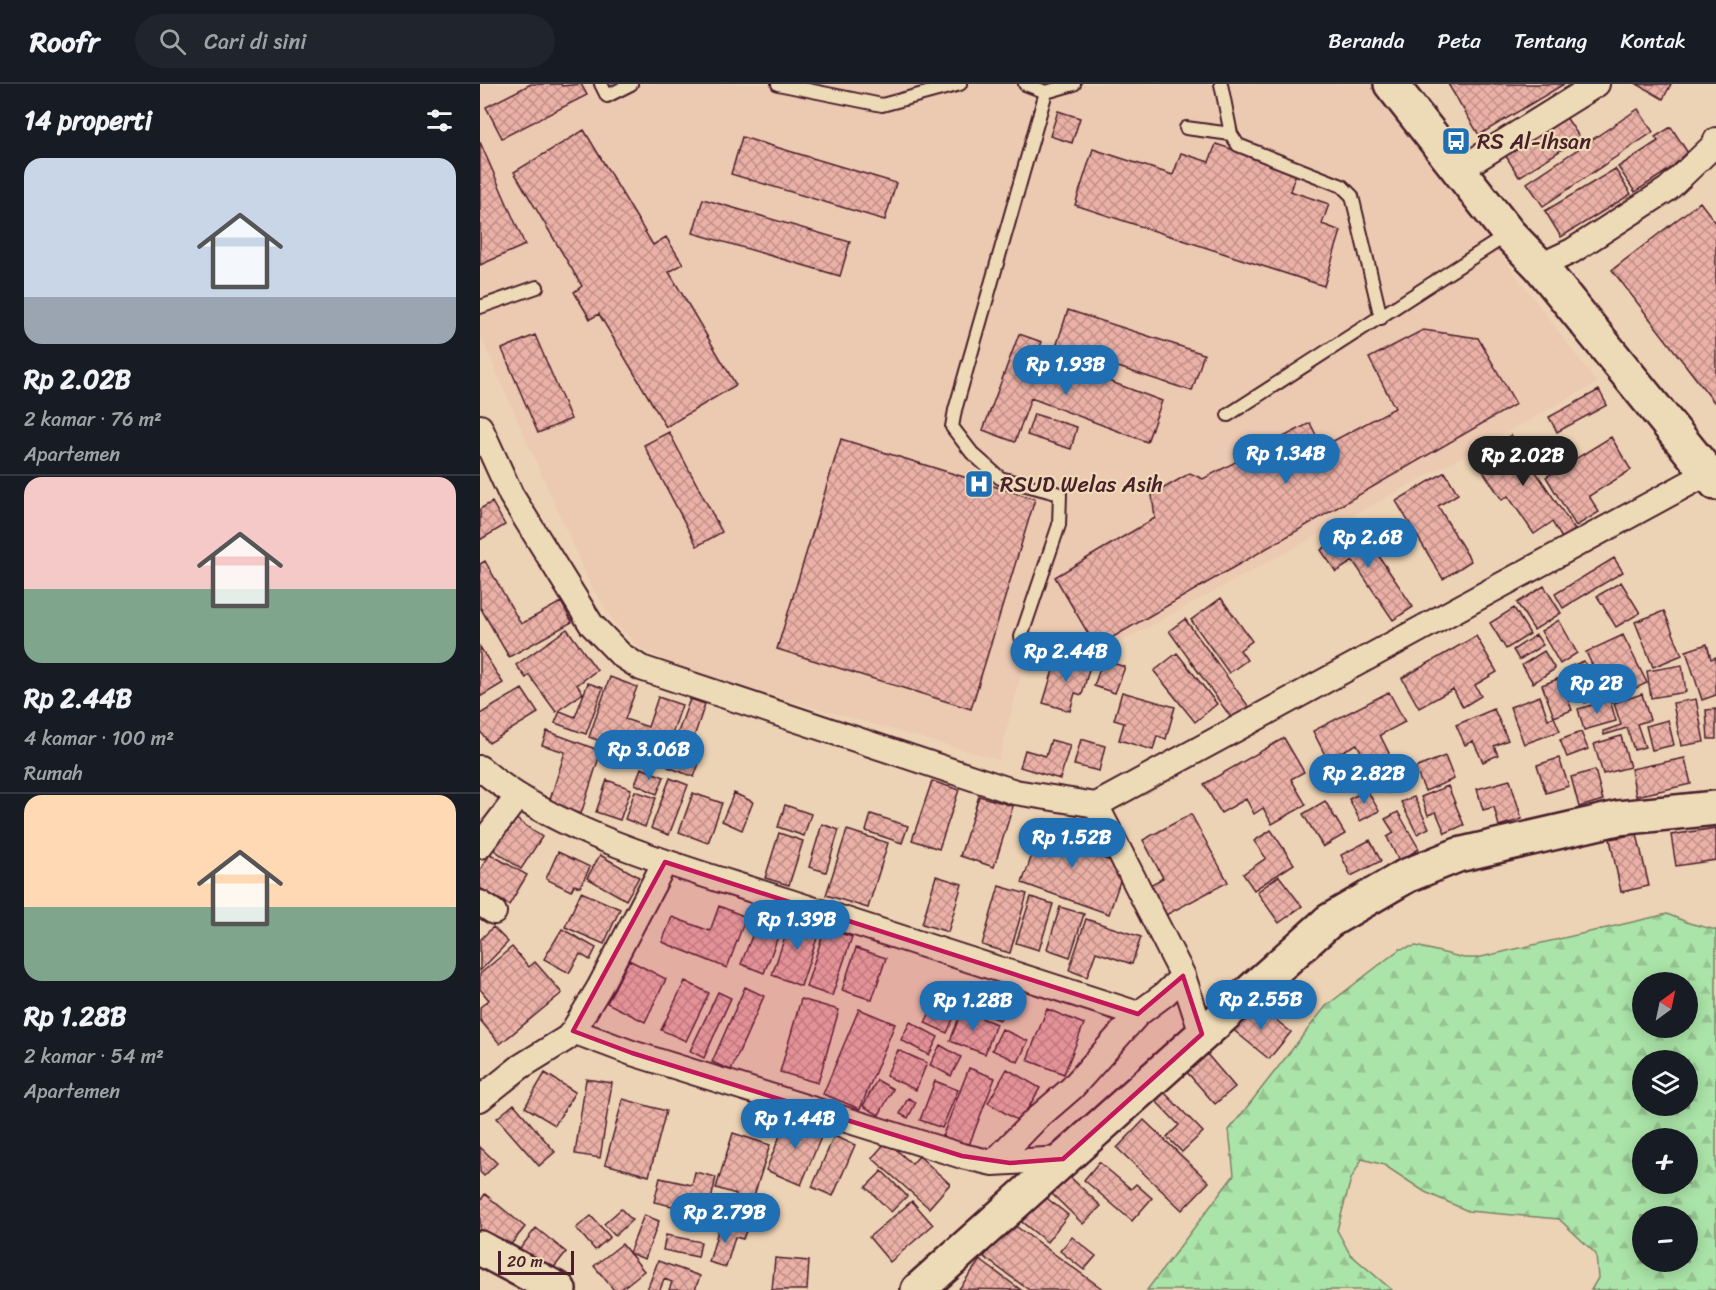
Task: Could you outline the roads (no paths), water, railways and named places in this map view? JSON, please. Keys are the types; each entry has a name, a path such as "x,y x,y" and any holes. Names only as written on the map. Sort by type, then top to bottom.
{"main road":[{"path":"1391,84 1509,234 1540,266 1712,478"},
{"path":"918,1290 1329,921 1406,876 1458,855 1618,818 1716,808"},
{"path":"480,1248 559,1290"}],"street":[{"path":"1459,170 1598,84"},
{"path":"1540,266 1572,250 1668,189 1713,146 1716,140"},
{"path":"480,427 511,495 591,624 621,655 641,668 1014,792 1096,805 1712,478"},
{"path":"480,768 497,783 518,796 579,828 665,861 1138,1014"},
{"path":"480,846 518,796"},
{"path":"1096,805 1183,975 1202,1034"},
{"path":"480,1099 520,1067 567,1038 573,1031 599,988 665,861"},
{"path":"993,1162 1035,1120 1072,1088 1138,1014 1165,994 1183,975"},
{"path":"573,1031 632,1053 962,1156 993,1162 1063,1159"}],"lane":[{"path":"601,84 607,96 631,84"},
{"path":"778,84 882,105 960,84"},
{"path":"1025,84 1046,92 1074,84"},
{"path":"1221,84 1231,134 1235,142 1243,148 1342,186 1350,192 1354,200 1381,318"},
{"path":"1021,638 1059,525 1060,494 1000,478 972,453 952,427 1046,92"},
{"path":"1186,128 1231,134"},
{"path":"1228,415 1509,234"},
{"path":"480,307 537,287"}],"place":[{"name":"RS Al-Ihsan","path":"1456,141"},
{"name":"RSUD Welas Asih","path":"979,484"}]}
